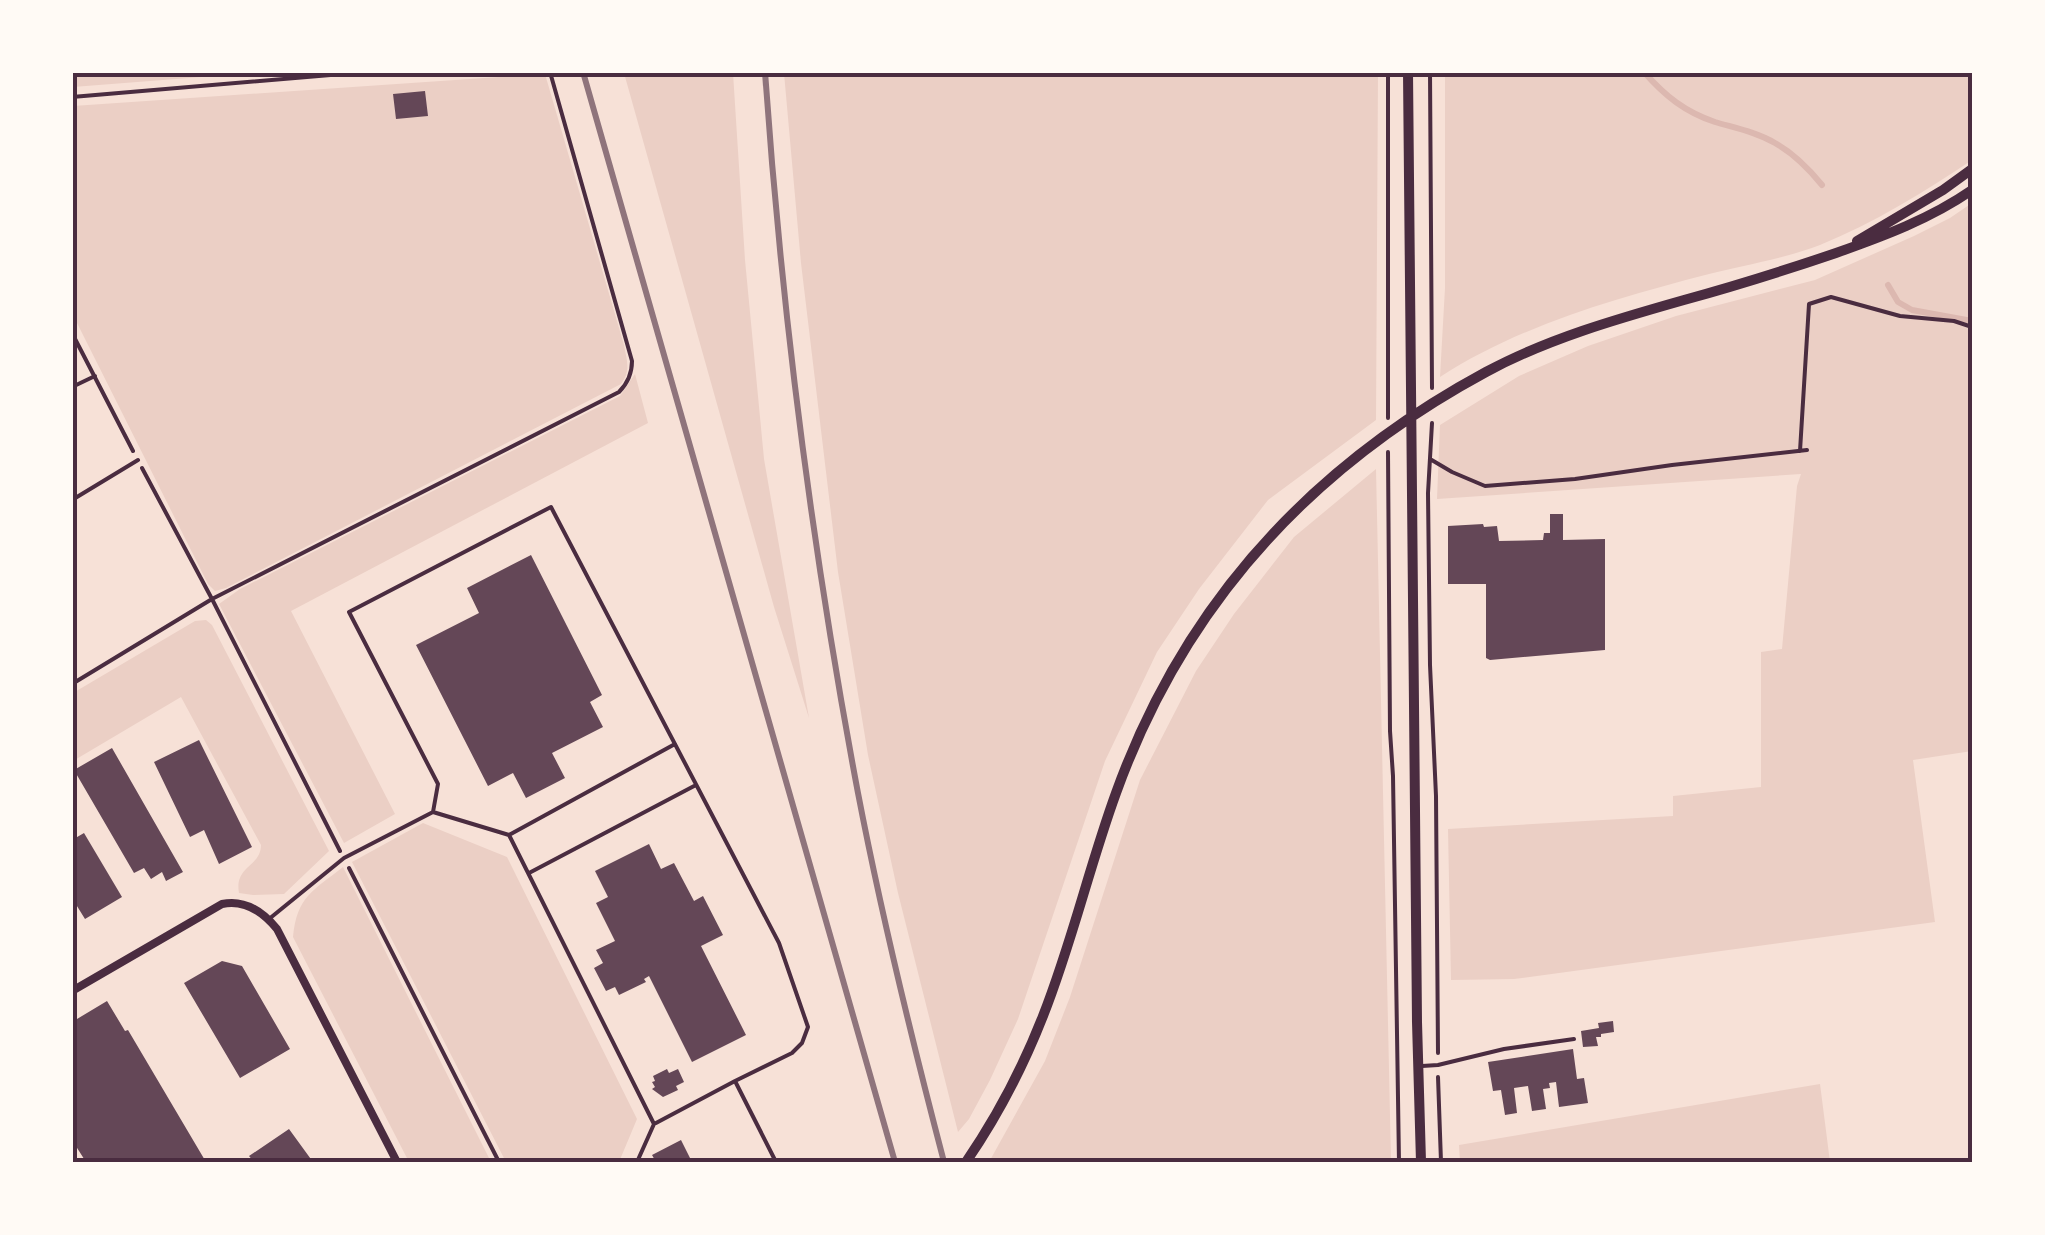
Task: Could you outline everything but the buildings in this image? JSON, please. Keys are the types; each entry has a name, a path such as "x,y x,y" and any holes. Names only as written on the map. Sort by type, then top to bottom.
{"street":[{"path":"1408,72 1417,1066 1422,1162"},
{"path":"1839,252 1972,169"},
{"path":"966,1162 1006,1095 1043,1015 1115,796 1147,718 1208,615 1248,561 1304,501 1364,449 1490,369 1574,334 1778,273 1903,229 1972,190"},
{"path":"72,991 222,904 232,902 258,910 277,929 397,1162"}],"lane":[{"path":"72,97 366,72"},
{"path":"72,500 138,460"},
{"path":"433,812 438,784 349,612 550,507 779,942 808,1026 802,1043 792,1053 654,1124 637,1162"},
{"path":"269,920 344,858 433,812 509,835 675,744"},
{"path":"528,873 696,785"},
{"path":"509,835 654,1124"},
{"path":"1417,1066 1438,1066 1504,1049 1574,1039"},
{"path":"735,1082 776,1162"}],"path":[{"path":"72,684 212,599 619,392 628,382 632,361 550,72"},
{"path":"1388,72 1388,416"},
{"path":"1430,72 1432,397"},
{"path":"1430,459 1485,486 1803,451 1809,304 1832,297 1900,316 1954,320 1972,327"},
{"path":"72,387 95,376"},
{"path":"1432,416 1428,494 1430,665 1436,796 1441,1162"},
{"path":"1388,436 1399,1162"},
{"path":"212,599 499,1162"}],"shaded area":[{"path":"73,72 253,72 253,73 73,87"},
{"path":"624,73 733,73 745,260 764,459 809,718 774,607"},
{"path":"784,73 1378,73 1376,420 1268,500 1199,589 1157,652 1105,761 1018,1019 990,1080 958,1132 868,755 838,572 801,263"},
{"path":"1445,73 1972,73 1972,160 1898,206 1820,245 1570,315 1503,342 1440,377 1445,288"},
{"path":"545,74 624,345 627,366 621,384 215,591 208,584 73,315 73,106"},
{"path":"1972,203 1972,751 1913,760 1935,922 1514,979 1451,980 1448,829 1673,816 1673,796 1761,787 1761,652 1782,649 1801,474 1437,499 1440,425 1519,376 1588,346 1676,316 1815,280 1914,236"},
{"path":"635,374 648,423 291,611 395,814 344,843 219,604 240,589 620,396"},
{"path":"1376,469 1391,1162 989,1162 1045,1061 1070,997 1140,780 1196,671 1294,537"},
{"path":"206,620 329,851 284,894 239,893 240,877 257,858 261,845 181,697 73,761 73,693 195,621"},
{"path":"423,823 507,857 637,1119 619,1162 506,1162 352,862"},
{"path":"343,867 491,1162 409,1162 293,937 303,903"},
{"path":"1820,1084 1830,1162 1460,1162 1459,1145"}],"waterway":[{"path":"1644,72 1668,96 1694,113 1782,147 1822,185"},
{"path":"1888,285 1898,302 1912,310 1972,321"}],"railway":[{"path":"583,72 895,1162"},
{"path":"765,72 790,344 827,614 877,886 944,1162"}]}
